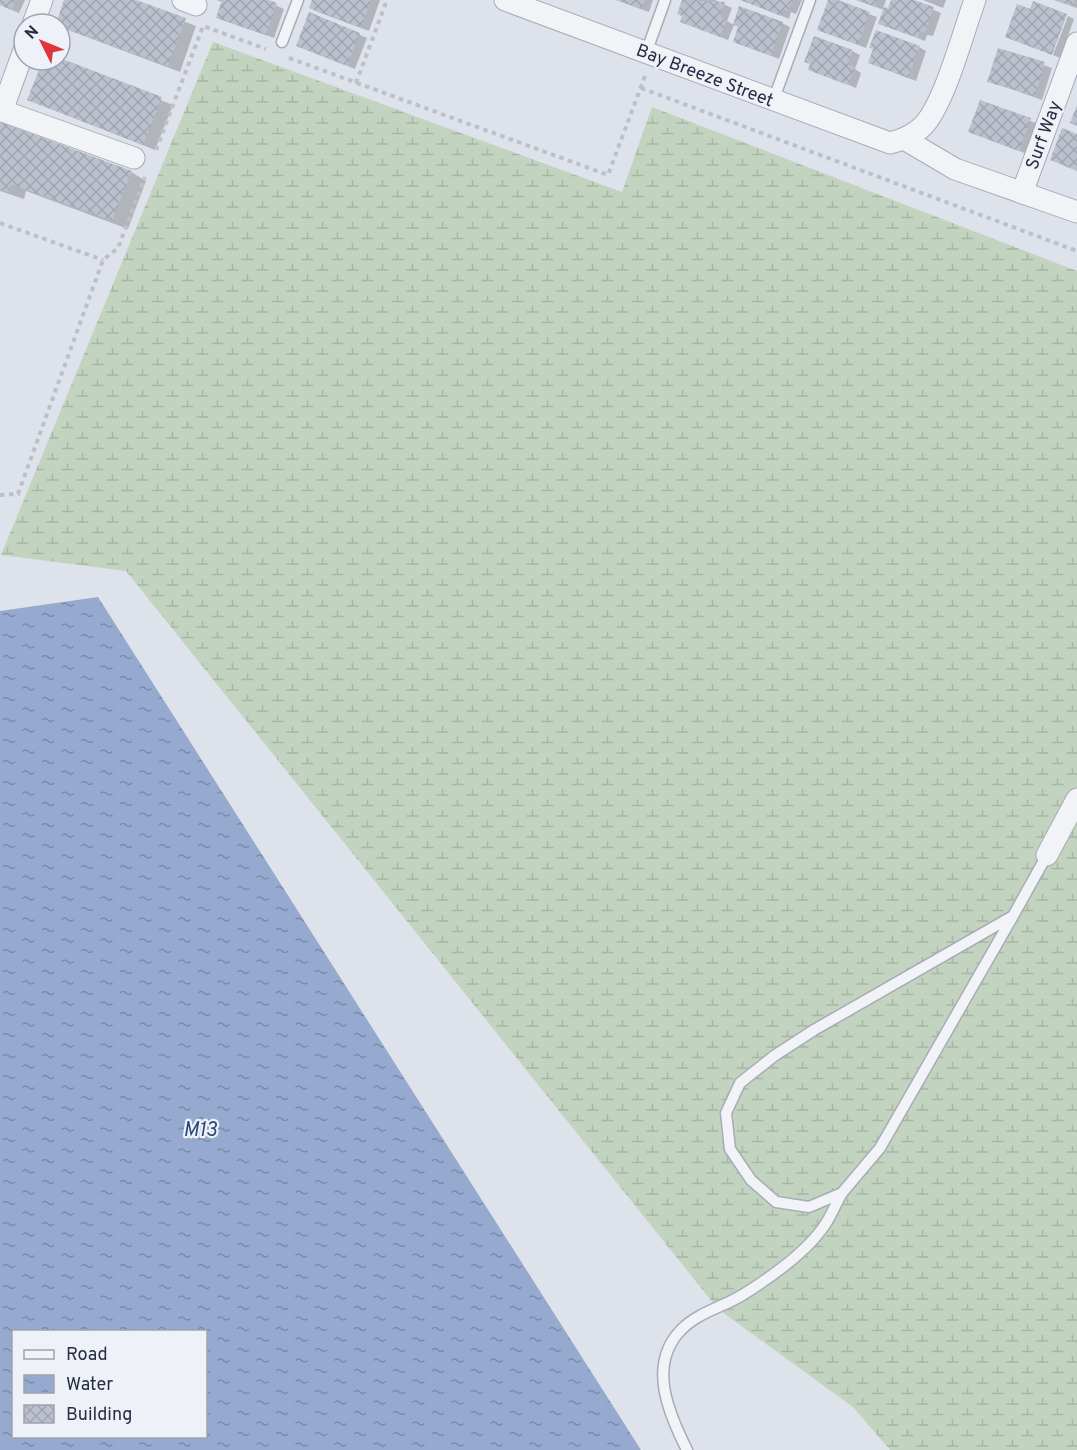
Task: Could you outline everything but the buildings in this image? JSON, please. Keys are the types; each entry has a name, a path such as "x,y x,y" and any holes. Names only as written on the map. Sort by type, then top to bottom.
{"street":[{"path":"975,0 940,95 924,125 906,140 955,169 1077,212"},
{"name":"Bay Breeze Street","path":"514,2 890,143 906,140"},
{"name":"Surf Way","path":"1022,193 1077,43"},
{"path":"16,72 1,110 145,162"},
{"path":"1047,855 1077,799"}],"lane":[{"path":"282,42 298,0"},
{"path":"649,54 665,0"},
{"path":"773,101 810,0"},
{"path":"687,1450 670,1416 662,1381 666,1356 680,1330 709,1310 742,1295 788,1263 822,1230 842,1193 880,1148 1047,855"},
{"path":"842,1193 809,1207 776,1202 751,1180 730,1149 726,1113 740,1083 774,1056 814,1030 1013,916"}],"path":[{"path":"356,83 387,0"},
{"path":"0,495 18,494 103,260 118,248 145,162 202,26 268,50"},
{"path":"279,54 608,175 641,88 649,54"},
{"path":"641,88 1077,251"},
{"path":"0,223 103,260"}],"green space":[{"path":"213,42 622,192 652,107 1077,271 1077,1450 890,1450 853,1407 718,1309 126,571 1,555"}],"water":[{"name":"M13","path":"98,597 641,1450 0,1450 0,611"}]}
